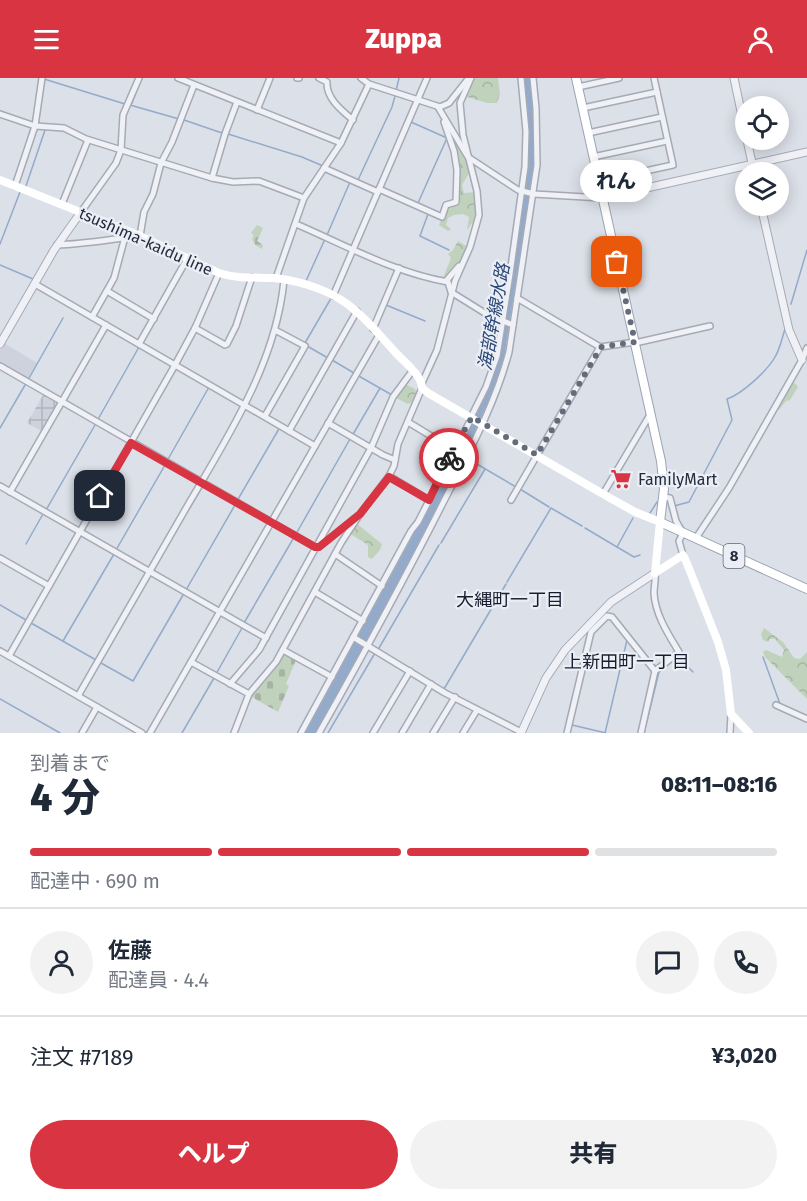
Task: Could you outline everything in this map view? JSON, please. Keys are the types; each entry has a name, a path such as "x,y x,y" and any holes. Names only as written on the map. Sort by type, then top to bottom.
{"main road":[{"path":"576,78 664,476 655,573"},
{"name":"tsushima-kaidu line","path":"0,180 81,212 123,234 140,236 219,273 228,276 280,279 310,286 333,296 357,311 412,370 422,386 603,494 635,512 660,522"},
{"name":"8","path":"660,522 807,589"},
{"path":"655,573 683,555 718,642 726,670 731,714 749,733"}],"street":[{"path":"15,186 35,126 42,78"},
{"path":"0,344 57,245 116,163 121,150 123,115 139,78"},
{"path":"178,78 341,143"},
{"path":"257,110 270,78"},
{"path":"319,78 327,82 327,91 337,106 353,120"},
{"path":"361,78 369,84 442,107 449,103 459,88 470,78"},
{"path":"333,296 427,78"},
{"path":"234,733 249,694 276,662 335,554 360,514 389,477 398,444 437,350 462,263 478,224 480,209 463,135 460,104 470,78"},
{"path":"301,733 429,500 492,372 497,356 525,167 526,130 521,78"},
{"path":"319,733 426,536 501,381 509,352 538,146 532,78"},
{"path":"578,87 619,78"},
{"path":"599,181 672,165 654,78"},
{"path":"734,78 738,96"},
{"path":"78,696 245,405 275,330 280,311 280,279 304,198 341,143 369,84"},
{"path":"140,236 144,212 153,194 161,163 172,142 194,85"},
{"path":"583,108 657,92"},
{"path":"212,178 237,102"},
{"path":"438,106 468,157 522,191 533,194 602,198 735,168"},
{"path":"324,168 442,217 446,205 456,202 457,173 454,151 438,106"},
{"path":"0,114 35,126 64,128 88,140 212,178 229,182 258,181 304,198"},
{"path":"588,133 662,117"},
{"path":"62,204 88,140"},
{"path":"593,157 667,141"},
{"path":"761,162 807,152"},
{"path":"763,216 789,330 805,363"},
{"path":"296,224 399,268 434,280 446,281"},
{"path":"57,245 86,243 123,234 118,267 92,317"},
{"path":"139,344 187,259"},
{"path":"446,281 462,263"},
{"path":"150,733 328,423 376,332 399,268"},
{"path":"9,657 175,365 195,328 219,273"},
{"path":"195,328 227,344 236,326 252,277"},
{"path":"446,281 453,293 488,315 512,325"},
{"path":"35,284 315,446"},
{"path":"107,291 154,319"},
{"path":"517,298 600,347 710,326"},
{"path":"289,431 357,311"},
{"path":"10,492 106,325"},
{"path":"265,416 305,346 275,330"},
{"path":"511,500 600,347"},
{"path":"696,538 805,363 807,348"},
{"path":"0,366 315,547 319,547 360,514"},
{"path":"230,684 259,650 266,638 371,448 393,397 412,370"},
{"path":"603,494 651,413"},
{"path":"408,422 454,450"},
{"path":"328,423 395,460"},
{"path":"389,477 429,500"},
{"path":"0,486 266,638"},
{"path":"663,497 670,498 676,521 683,533 679,541 683,555"},
{"path":"335,554 382,586"},
{"path":"0,558 49,586"},
{"path":"353,638 521,733 546,678 565,650 611,602 655,573"},
{"path":"641,733 655,671 679,651 659,615 654,593 655,573"},
{"path":"315,592 363,621"},
{"path":"567,733 591,632 607,616 612,617 655,671"},
{"path":"283,650 332,677"},
{"path":"0,651 142,733"},
{"path":"191,662 249,694"},
{"path":"373,733 410,671"},
{"path":"402,733 431,684"},
{"path":"434,733 455,697"},
{"path":"776,705 807,719"},
{"path":"82,733 97,707"},
{"path":"463,733 477,710"},
{"path":"729,733 731,714"}],"shaded area":[{"path":"4,343 37,363 27,380 0,365 0,349"},
{"path":"43,395 58,404 43,432 27,423"}],"green space":[{"path":"472,78 498,78 500,94 497,103 487,103 464,96"},
{"path":"450,132 467,158 471,170 462,185 464,193 476,192 478,215 467,230 469,217 463,214 448,218 446,225 451,229 448,231 439,225 447,208 457,204"},
{"path":"257,225 263,228 257,241 263,245 262,249 255,245 252,239 254,235 251,233"},
{"path":"458,241 468,247 455,269 443,278 451,258 448,254"},
{"path":"403,383 415,389 417,395 415,401 408,404 394,397"},
{"path":"795,383 798,387 790,400 786,401 779,410 777,408 790,384"},
{"path":"356,523 382,544 372,559 368,557 368,545 349,533"},
{"path":"764,628 783,642 794,658 800,659 807,652 807,699 765,657 763,652 766,650 782,657 784,650 775,639 770,639 768,642 763,640 761,634"},
{"path":"284,652 297,658 278,712 252,697 247,704 250,696"}],"water":[{"path":"523,78 530,78 535,137 534,165 503,365 476,429 382,613 316,733 305,733 419,524 493,371 527,165"}],"waterway":[{"path":"396,91 399,78"},
{"path":"44,79 125,104"},
{"path":"132,103 140,82"},
{"path":"358,180 395,96"},
{"path":"130,105 179,119"},
{"path":"184,120 222,133"},
{"path":"412,120 411,122 447,138 418,203"},
{"path":"26,186 45,130"},
{"path":"228,134 302,157 323,166"},
{"path":"327,235 350,182"},
{"path":"0,244 20,192"},
{"path":"428,214 420,236 449,250"},
{"path":"306,281 325,239"},
{"path":"791,304 807,250"},
{"path":"0,265 33,279"},
{"path":"305,343 330,300"},
{"path":"386,305 425,321"},
{"path":"28,380 63,318"},
{"path":"674,506 689,502 732,420 727,399 747,387 771,363 780,347 785,329"},
{"path":"307,346 328,358"},
{"path":"97,421 139,347"},
{"path":"332,360 354,373"},
{"path":"357,375 392,395"},
{"path":"0,428 25,385"},
{"path":"167,461 209,387"},
{"path":"352,436 380,388"},
{"path":"46,510 95,425"},
{"path":"237,501 280,427"},
{"path":"296,534 350,439"},
{"path":"470,460 516,487"},
{"path":"116,550 165,465"},
{"path":"441,543 485,469"},
{"path":"520,489 549,507"},
{"path":"650,513 657,502"},
{"path":"186,590 235,505"},
{"path":"507,582 551,508 582,526"},
{"path":"26,544 43,514"},
{"path":"585,528 617,547 633,518"},
{"path":"244,623 293,539"},
{"path":"379,648 439,545"},
{"path":"617,547 634,557 640,555"},
{"path":"63,641 114,554"},
{"path":"444,689 506,584"},
{"path":"101,663 133,681 183,595"},
{"path":"0,605 26,620"},
{"path":"617,619 656,667"},
{"path":"31,623 96,660"},
{"path":"216,674 242,628"},
{"path":"605,733 627,640"},
{"path":"328,733 375,653"},
{"path":"644,733 659,672 678,657 693,672"},
{"path":"763,657 780,704"},
{"path":"182,733 214,678"},
{"path":"0,699 60,733"},
{"path":"437,733 450,710"},
{"path":"572,725 606,733"}],"way so far":[{"path":"449,458 472,417 537,455 601,347 635,342 617,262"}],"place":[{"name":"れん","path":"617,262"},
{"name":"FamilyMart","path":"621,479"}],"district":[{"name":"大縄町一丁目","path":"510,600"},
{"name":"上新田町一丁目","path":"627,662"}],"route":[{"path":"100,496 131,443 271,523 319,547 360,514 389,477 429,500 449,458"}],"water label":[{"name":"海部幹線水路","path":"494,317"}]}
